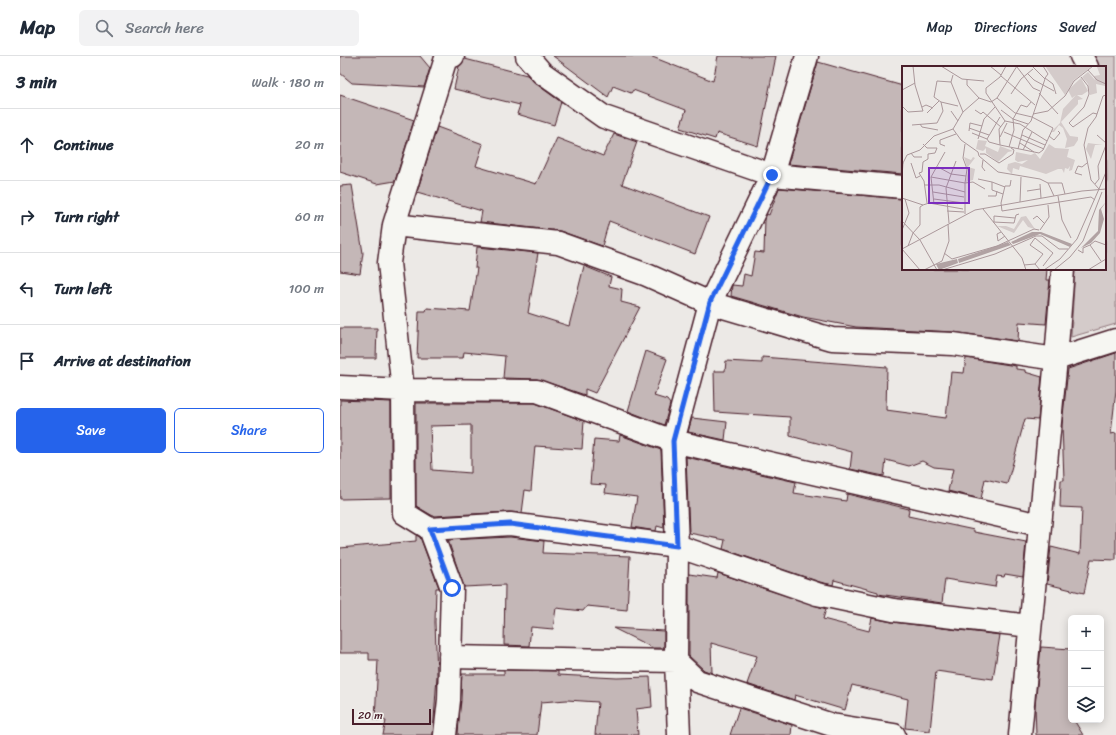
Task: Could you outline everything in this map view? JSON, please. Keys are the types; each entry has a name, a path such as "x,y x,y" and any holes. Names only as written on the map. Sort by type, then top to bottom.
{"street":[{"path":"453,56 446,58 439,77 394,225 389,262 403,390 404,513 430,529 510,524 677,546 818,594 893,610 1030,626"},
{"path":"527,56 542,73 604,117 772,175 902,187"},
{"path":"679,735 676,661 677,546 673,441 710,302 772,175 807,56"},
{"path":"1082,56 1087,66"},
{"path":"394,225 558,243 647,275 710,302 832,339 953,344 1056,359 1116,340"},
{"path":"1020,735 1056,359 1063,270"},
{"path":"340,387 403,390 536,391 673,441 1040,525"},
{"path":"430,529 452,588 449,700 445,735"},
{"path":"450,657 676,661 697,681 832,725 894,735"}],"shaded area":[{"path":"1090,56 1116,56 1116,324 1071,337 1075,270 1106,270 1106,66 1093,66"}],"building":[{"path":"340,56 420,56 430,68 424,87 352,83 340,73"},
{"path":"553,56 650,56 713,81 718,56 776,56 758,146 717,133 715,139 680,128 686,110 633,90 631,93 613,86 608,97"},
{"path":"465,59 527,75 535,83 561,102 554,125 517,114 520,105 454,89 459,66"},
{"path":"818,62 902,86 902,174 788,164"},
{"path":"340,95 414,120 395,181 377,184 340,172"},
{"path":"437,127 483,144 476,166 536,184 557,138 603,156 614,134 637,142 622,184 709,217 695,254 609,221 602,246 560,231 480,222 482,211 417,192"},
{"path":"352,185 363,253 360,274 340,271 340,186"},
{"path":"779,188 902,199 902,270 1047,270 1046,280 1050,280 1046,324 1019,322 1018,341 954,332 856,327 803,317 731,296 732,285 742,286 744,274 751,276 755,252 764,253 765,218 767,214 769,215"},
{"path":"477,247 538,253 528,313 569,326 584,266 611,277 609,286 622,289 621,302 640,307 595,393 585,389 585,395 537,379 503,378 505,356 464,352 463,358 417,358 419,311 426,311 427,308 470,311 477,268 475,268"},
{"path":"340,328 377,328 376,358 340,358"},
{"path":"646,351 667,359 654,396 667,400 670,404 664,425 628,411"},
{"path":"1116,353 1116,390 1111,434 1116,433 1116,560 1091,559 1084,593 1047,584 1051,547 1080,554 1082,508 1060,507 1061,480 1064,480 1062,425 1068,369"},
{"path":"762,357 887,367 886,410 946,418 951,372 964,373 966,358 1016,366 1016,369 1025,370 1025,372 1042,377 1038,420 1025,419 1007,484 985,479 981,499 948,491 953,469 934,467 922,461 909,466 886,460 884,476 850,469 852,452 790,436 790,417 715,412 714,371 725,371 726,361 762,363"},
{"path":"340,400 391,402 391,498 340,499"},
{"path":"416,403 535,403 584,421 582,449 535,446 531,491 525,490 522,513 509,512 433,516 416,506","holes":["471,425 471,473 432,470 430,426"]},
{"path":"692,418 727,422 725,440 688,432"},
{"path":"620,435 661,450 664,528 657,526 656,531 632,527 637,497 605,493 606,485 590,484 594,439 619,441"},
{"path":"686,457 796,482 794,493 846,501 847,494 909,509 908,516 974,530 974,532 1026,542 1023,577 1005,574 1004,577 997,576 995,587 945,579 942,603 878,594 878,592 834,580 833,585 820,582 723,549 725,540 689,533"},
{"path":"416,535 420,537 439,588 436,588 435,622 437,675 433,735 383,735 386,721 375,720 378,660 369,660 369,653 340,653 340,548 416,541"},
{"path":"510,537 544,541 543,553 630,556 627,610 587,606 583,611 556,608 553,629 531,627 529,646 504,645 505,585 464,587 448,540"},
{"path":"718,573 826,609 823,619 869,631 872,618 892,622 1000,635 993,679 936,671 930,731 905,728 908,699 852,685 845,710 795,695 794,700 747,684 757,656 711,643 712,673 704,670 689,656 689,574 717,578"},
{"path":"613,628 664,631 664,648 653,648"},
{"path":"1041,647 1068,649 1068,723 1076,723 1083,735 1036,735 1035,706"},
{"path":"504,670 558,671 558,675 617,678 650,677 652,707 636,709 638,735 595,735 598,702 567,700 541,702 537,735 458,735 462,674 504,674"},
{"path":"739,708 792,725 791,735 730,735"}],"route":[{"path":"452,588 430,529 510,524 677,546 673,441 710,302 772,175"}]}
